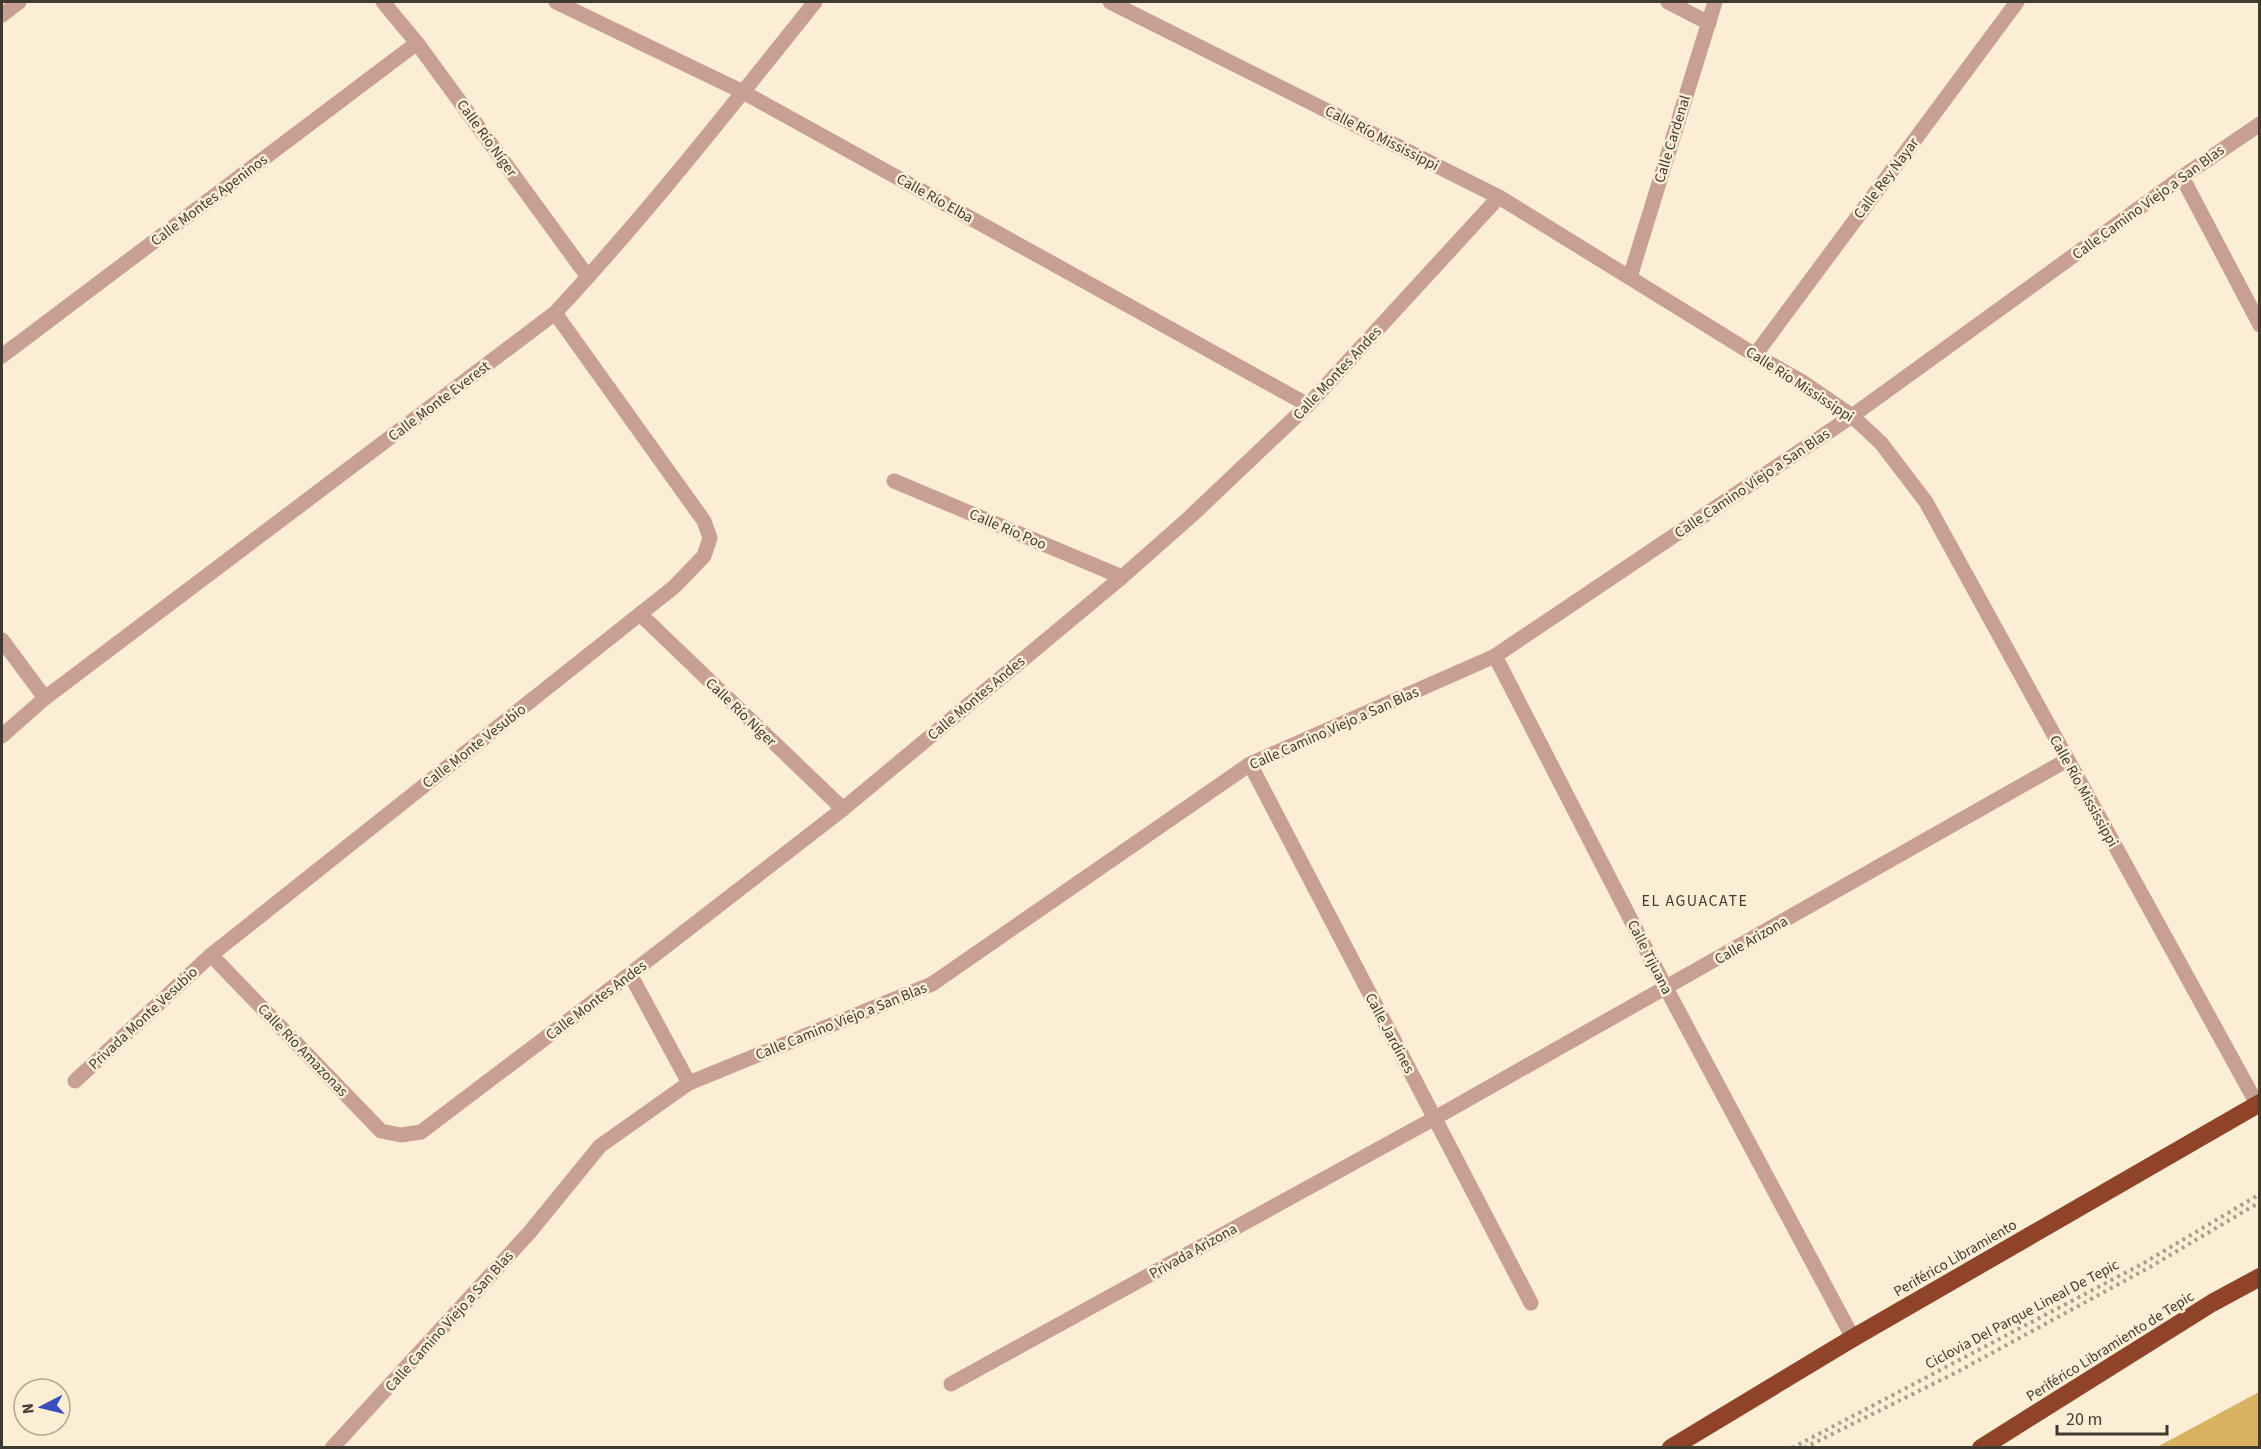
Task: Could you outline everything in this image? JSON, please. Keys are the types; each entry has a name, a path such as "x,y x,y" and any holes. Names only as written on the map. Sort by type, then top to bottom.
{"highway":[{"name":"Periférico Libramiento","path":"1671,1448 1853,1338 2258,1103"},
{"name":"Periférico Libramiento de Tepic","path":"1981,1448 2202,1309 2259,1277"}],"street":[{"path":"2,15 19,2"},
{"name":"Calle Río Níger","path":"383,2 417,43 588,277"},
{"name":"Calle Río Elba","path":"556,2 743,92 1308,405"},
{"name":"Calle Monte Everest","path":"2,736 45,698 555,313 588,277 743,92 815,2"},
{"name":"Calle Río Mississippi","path":"1110,2 1499,197 1801,381 1852,416 1881,442 1926,502 2258,1103"},
{"path":"1668,2 1708,23"},
{"name":"Calle Cardenal","path":"1630,277 1715,2"},
{"name":"Calle Rey Nayar","path":"1755,355 2017,2"},
{"name":"Calle Montes Apeninos","path":"2,356 417,43"},
{"name":"Calle Camino Viejo a San Blas","path":"332,1448 529,1233 600,1146 689,1083 932,984 1250,764 1495,656 1852,416 2182,177 2259,124"},
{"path":"2182,177 2259,325"},
{"name":"Calle Montes Andes","path":"401,1135 421,1132 630,974 843,809 1122,577 1308,405 1499,197"},
{"name":"Calle Monte Vesubio","path":"211,955 674,587 704,556 710,538 704,521 555,313"},
{"name":"Calle Río Poo","path":"894,481 1122,577"},
{"name":"Calle Río Níger","path":"640,614 843,809"},
{"path":"2,640 45,698"},
{"name":"Calle Tijuana","path":"1495,656 1666,988 1853,1338"},
{"name":"Calle Arizona","path":"1435,1118 2067,760"},
{"name":"Calle Jardines","path":"1250,764 1531,1303"},
{"name":"Privada Monte Vesubio","path":"75,1081 211,955"},
{"name":"Calle Río Amazonas","path":"211,955 381,1131 401,1135"},
{"path":"630,974 689,1083"},
{"name":"Privada Arizona","path":"951,1384 1435,1118"}],"path":[{"name":"Ciclovia Del Parque Lineal De Tepic","path":"1792,1448 2142,1264 2259,1194"},
{"path":"1804,1448 1977,1361 2150,1267 2259,1202"}],"shaded area":[{"path":"2259,1392 2259,1447 2157,1447"}],"district":[{"name":"EL AGUACATE","path":"1695,900"}]}
